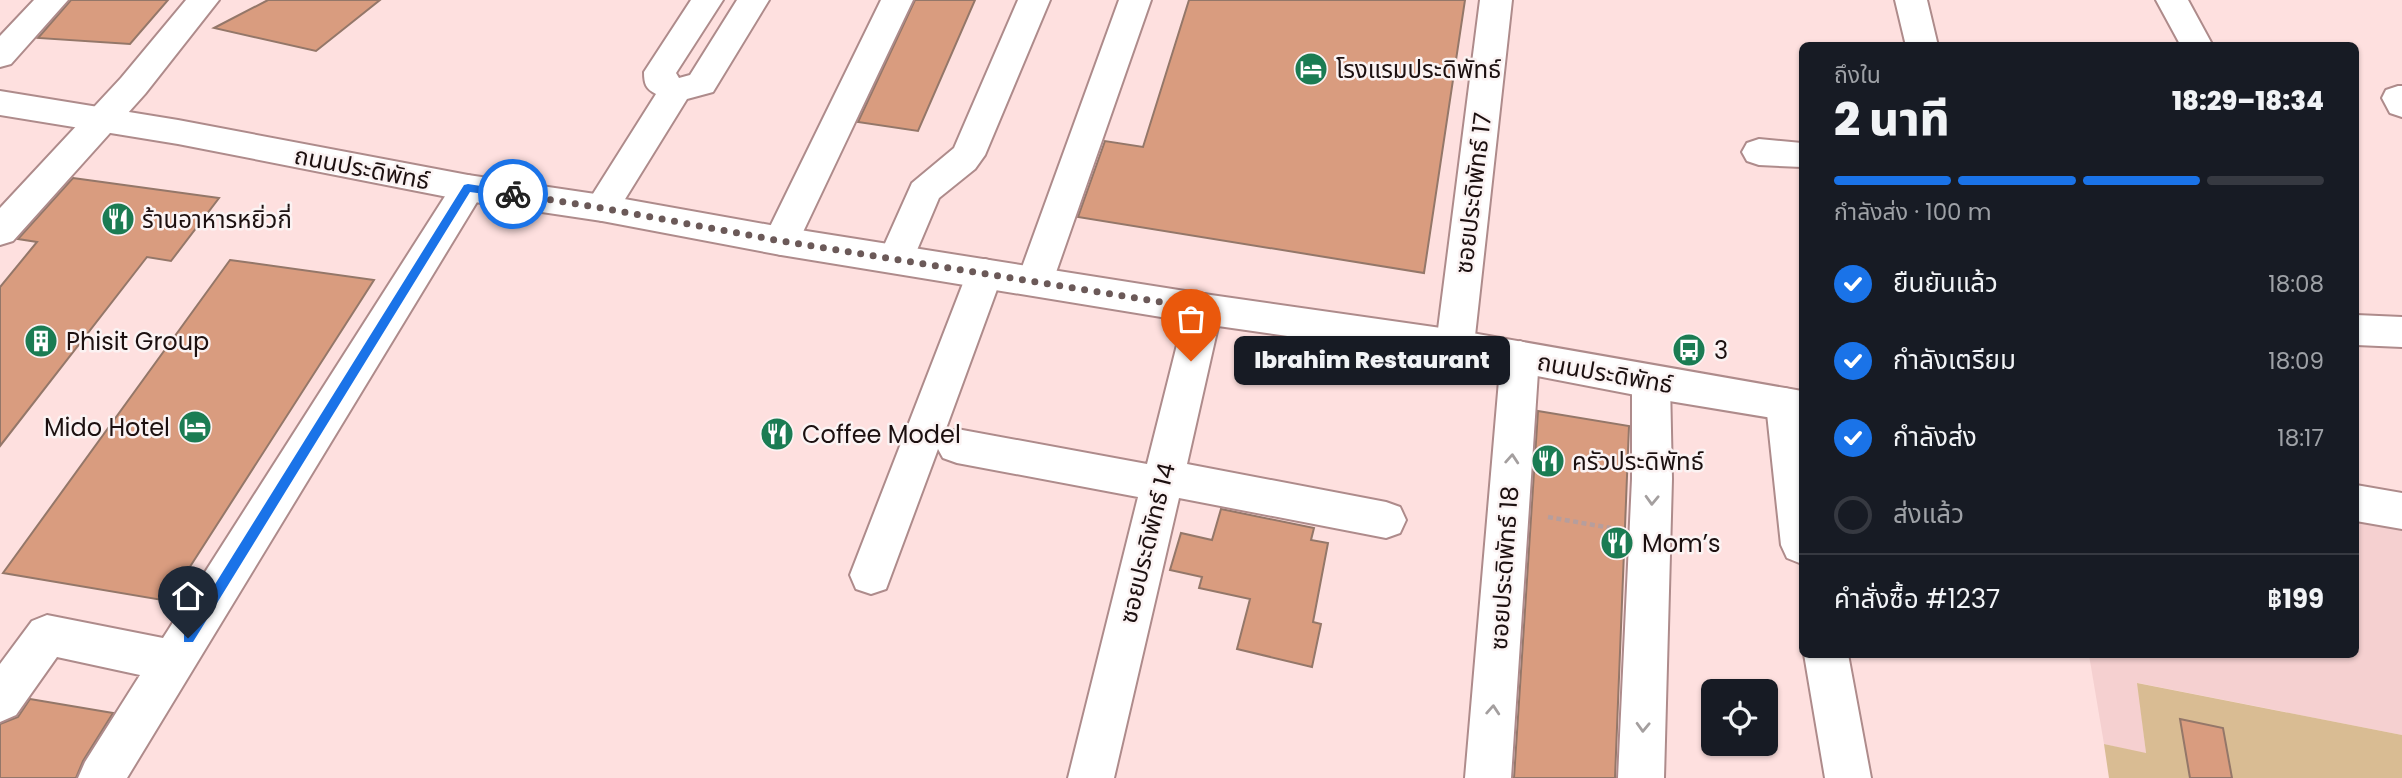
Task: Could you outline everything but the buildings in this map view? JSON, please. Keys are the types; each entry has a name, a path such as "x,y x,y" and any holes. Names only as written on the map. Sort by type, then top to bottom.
{"street":[{"path":"0,56 52,0"},
{"path":"0,231 103,120 203,0"},
{"path":"707,0 660,72 660,82 676,90 696,87 704,80 753,0"},
{"path":"781,241 897,0"},
{"path":"896,259 930,184 952,170 968,155 1034,0"},
{"path":"1035,281 1135,0"},
{"name":"ซอยประดิพัทธ์ 17","path":"1455,345 1496,0"},
{"path":"1911,0 1921,42"},
{"path":"2172,0 2195,42"},
{"path":"602,208 676,90"},
{"path":"2402,98 2398,98 2402,105"},
{"name":"ถนนประดิพัทธ์","path":"0,103 468,188 602,208 781,241 1204,309 1455,345 1794,406"},
{"path":"1759,152 1799,155"},
{"path":"101,778 468,188"},
{"path":"871,575 985,273"},
{"name":"ซอยประดิพัทธ์ 14","path":"1091,778 1204,309"},
{"path":"2359,330 2402,332"},
{"name":"ซอยประดิพัทธ์ 18","path":"1488,778 1520,358"},
{"path":"1641,778 1650,534 1651,382"},
{"path":"1794,406 1799,493"},
{"path":"957,446 1386,520"},
{"path":"2359,504 2402,511"},
{"path":"0,700 47,635 174,662"},
{"path":"1827,658 1848,778"}],"path":[{"path":"1509,510 1650,534"}],"shaded area":[{"path":"2359,520 2402,527 2402,735 2138,683 2146,754 2104,744 2090,658 2359,658"},
{"path":"2137,683 2402,735 2402,778 2109,778 2104,744 2146,753"}],"way so far":[{"path":"513,194 781,241 1204,309 1191,361"}],"place":[{"name":"โรงแรมประดิพัทธ์","path":"1311,69"},
{"name":"ร้านอาหารหยิ่วกี่","path":"118,219"},
{"name":"Phisit Group","path":"41,341"},
{"name":"3","path":"1689,350"},
{"name":"Ibrahim Restaurant","path":"1191,361"},
{"name":"Mido Hotel","path":"195,427"},
{"name":"Coffee Model","path":"777,434"},
{"name":"ครัวประดิพัทธ์","path":"1548,461"},
{"name":"Mom’s","path":"1617,543"}],"route":[{"path":"188,638 468,188 513,194"}]}
